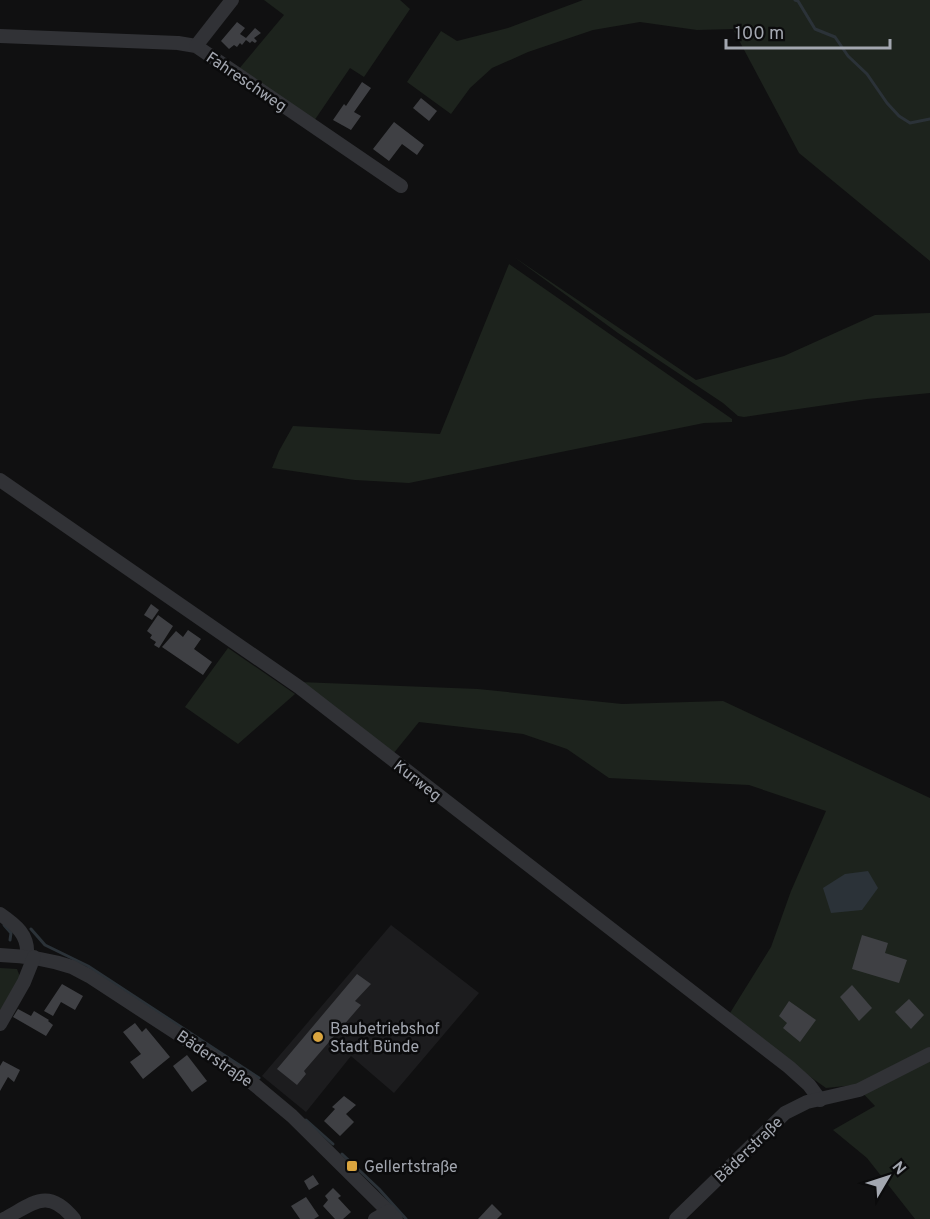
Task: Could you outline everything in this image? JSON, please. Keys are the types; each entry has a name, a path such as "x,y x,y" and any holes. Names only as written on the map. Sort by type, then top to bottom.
{"street":[{"path":"195,46 232,0"},
{"name":"Fahreschweg","path":"0,36 178,43 195,46 401,186"},
{"name":"Kurweg","path":"0,480 298,687 789,1067 809,1085 820,1100"},
{"path":"0,914 21,931 26,938 31,957 24,982 0,1024"},
{"name":"Bäderstraße","path":"0,955 31,957 72,967 250,1081 292,1116 392,1215"},
{"name":"Bäderstraße","path":"676,1219 785,1113 807,1102 859,1090 930,1054"},
{"path":"4,1219 39,1201 52,1200 64,1207 74,1219"},
{"path":"375,1219 392,1215"}],"shaded area":[{"path":"264,0 400,0 410,9 364,77 350,68 314,121 238,70 284,15"},
{"path":"583,0 930,0 930,261 799,153 733,29 697,30 640,22 593,30 528,52 492,68 470,88 451,114 407,82 441,31 457,41 508,28"},
{"path":"514,257 696,380 784,356 875,315 930,313 930,393 738,416 723,403 618,333"},
{"path":"509,264 732,419 732,422 704,423 409,483 355,480 272,468 293,426 440,434"},
{"path":"228,648 295,694 238,744 185,707"},
{"path":"299,682 478,689 622,704 723,701 930,798 930,1219 915,1219 867,1158 833,1130 875,1106 855,1085 826,1088 784,1058 730,1013 771,947 791,891 826,811 749,785 609,778 567,749 523,734 419,722 393,754"},
{"path":"868,871 878,888 862,910 831,913 823,888 845,874"},
{"path":"391,925 479,993 394,1093 351,1056 306,1112 262,1076"},
{"path":"0,968 17,969 20,977 0,1013"}],"building":[{"path":"237,22 245,28 240,34 246,38 255,28 261,33 254,38 257,41 255,43 246,40 242,45 240,43 237,47 234,45 229,49 221,41"},
{"path":"362,82 371,88 354,112 361,116 351,130 333,120 344,104 346,106"},
{"path":"421,98 437,111 429,121 413,108"},
{"path":"394,122 424,145 417,155 402,144 389,161 373,149"},
{"path":"151,604 159,610 152,620 144,615"},
{"path":"158,615 173,626 159,648 154,645 156,642 150,638 152,635 147,631"},
{"path":"188,630 201,639 194,649 212,662 203,675 162,647 176,631 183,637"},
{"path":"862,935 888,943 885,953 907,960 899,983 852,969"},
{"name":"Baubetriebshof Stadt Bünde","path":"357,974 371,984 355,1001 361,1005 304,1071 306,1074 297,1085 277,1069"},
{"path":"62,984 83,996 75,1010 61,1002 53,1016 44,1011"},
{"path":"852,985 872,1008 859,1021 840,997"},
{"path":"909,999 924,1015 911,1029 895,1012"},
{"path":"789,1001 816,1020 800,1042 783,1028 787,1023 779,1016"},
{"path":"18,1009 31,1016 34,1011 49,1020 53,1025 46,1036 13,1017"},
{"path":"135,1023 142,1032 146,1028 170,1057 143,1079 130,1062 141,1054 123,1032"},
{"path":"187,1055 207,1081 192,1092 173,1066"},
{"path":"3,1061 20,1070 14,1082 8,1077 0,1091 0,1066"},
{"path":"344,1096 356,1105 346,1114 354,1122 340,1136 324,1121 335,1109 332,1107"},
{"path":"313,1175 319,1184 309,1190 304,1181"},
{"path":"333,1188 341,1196 338,1198 351,1212 343,1219 335,1219 323,1206 328,1200 325,1196"},
{"path":"306,1197 319,1216 314,1219 300,1219 291,1206"},
{"path":"492,1204 502,1214 497,1219 478,1219"}],"waterway":[{"path":"795,0 798,1 815,29 835,37 848,56 867,74 899,116 910,123 930,119"},
{"path":"4,925 11,933 10,940"},
{"path":"31,929 45,945 88,966 259,1078"},
{"path":"306,1120 333,1144"},
{"path":"342,1154 379,1189 406,1219"}],"place":[{"name":"Baubetriebshof Stadt Bünde","path":"318,1037"},
{"name":"Gellertstraße","path":"352,1166"}]}
